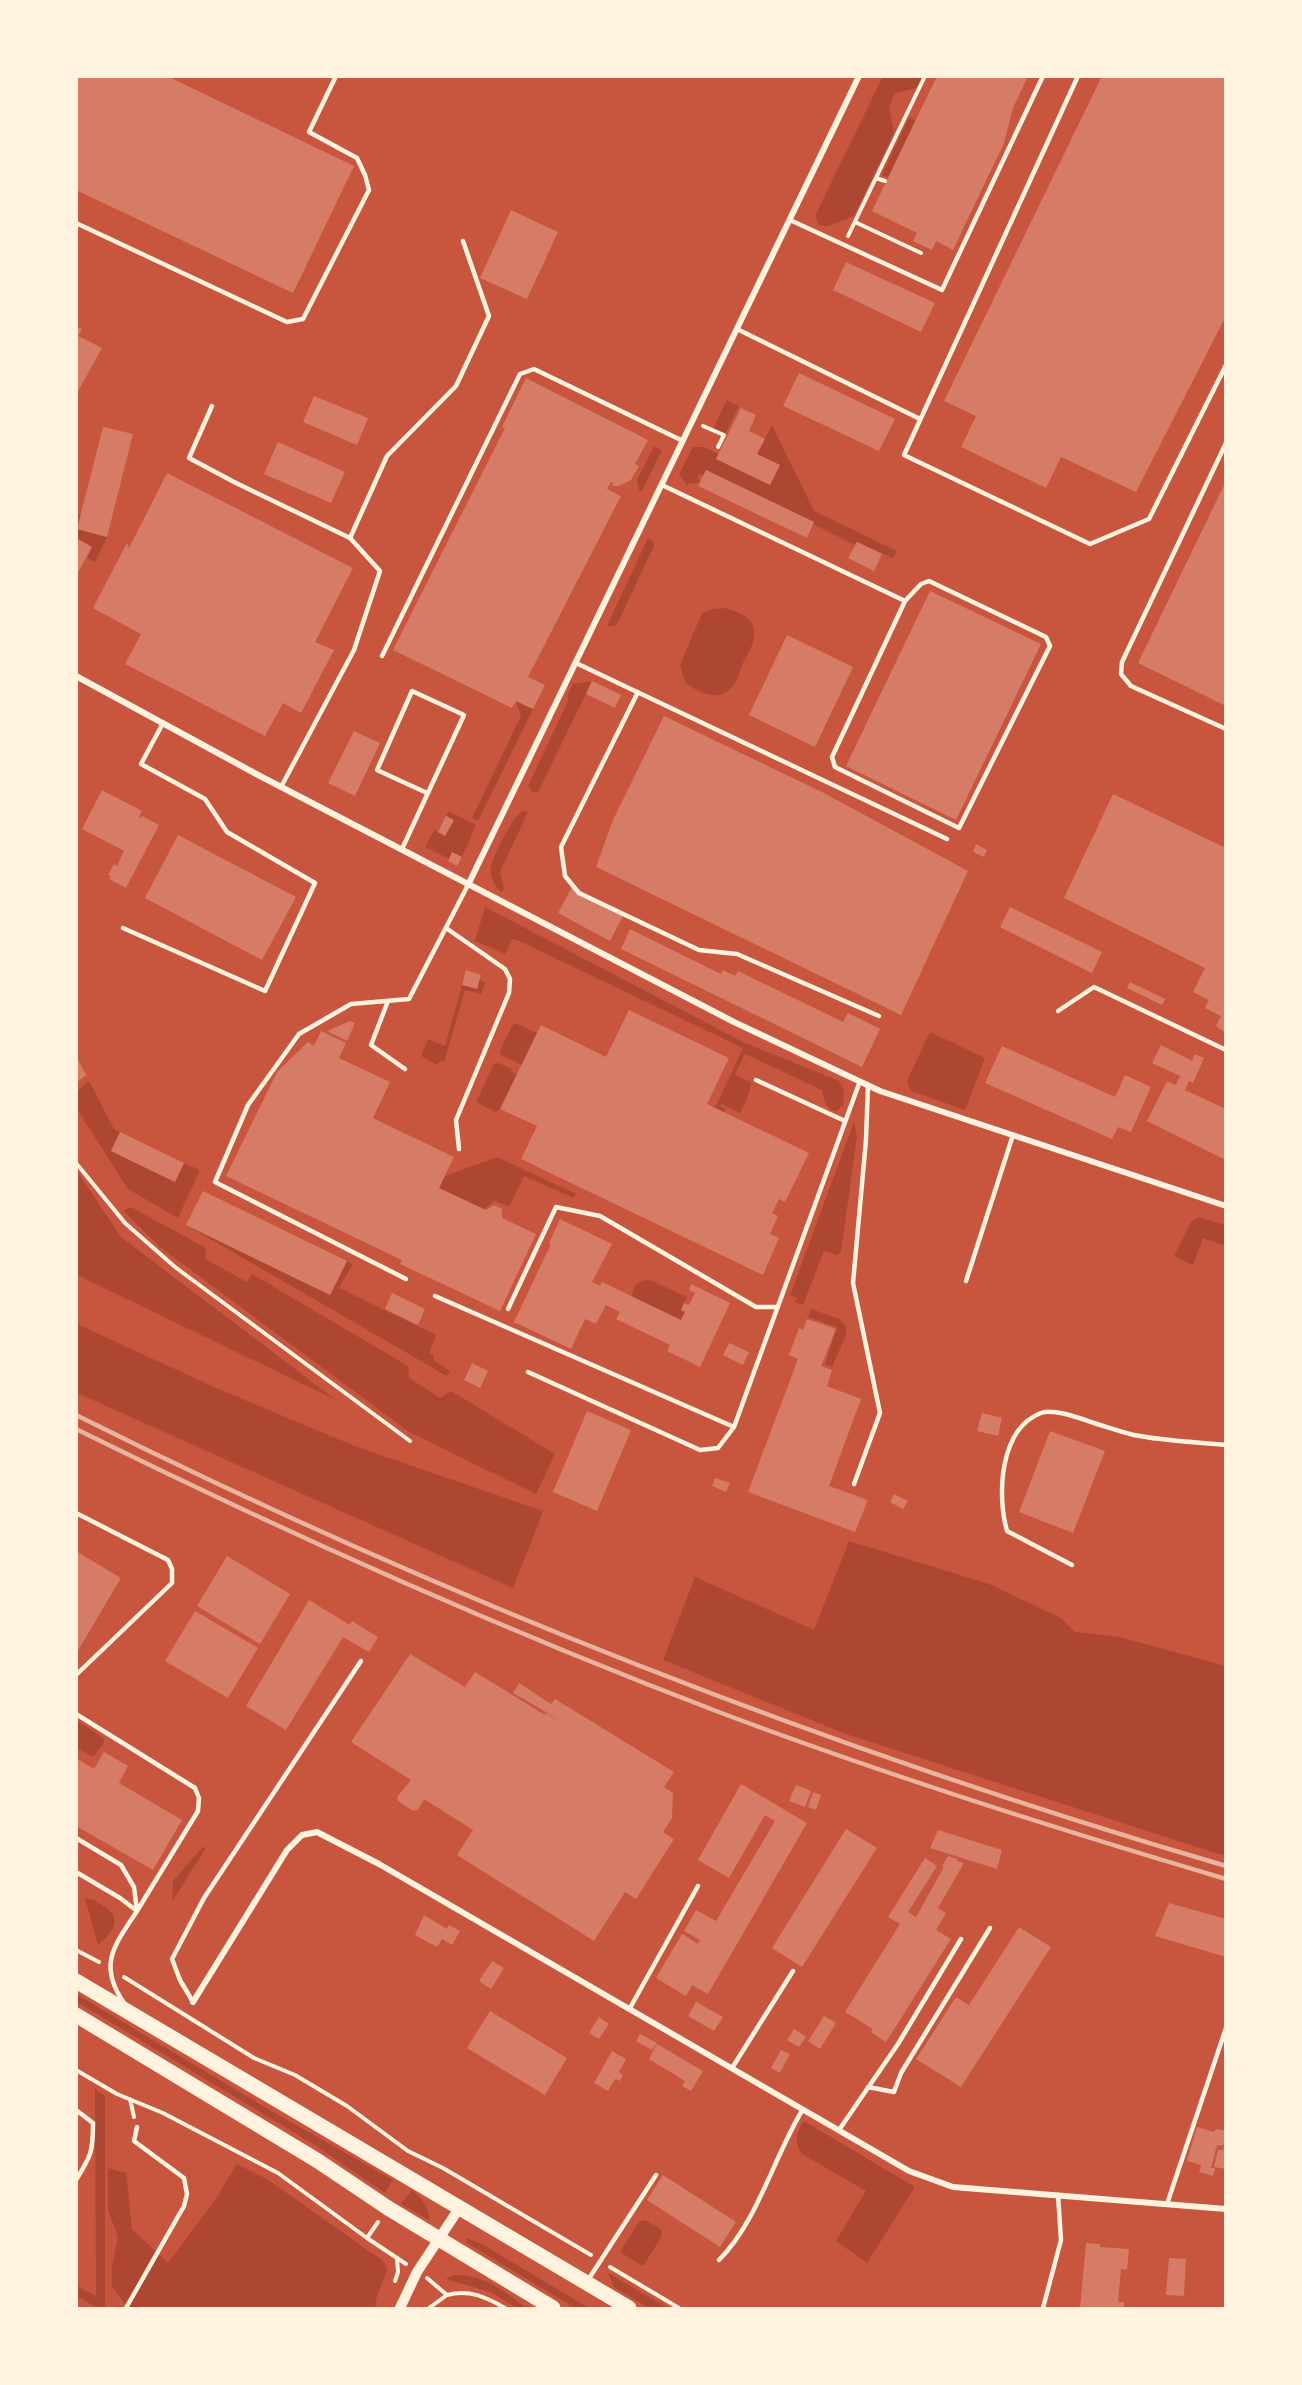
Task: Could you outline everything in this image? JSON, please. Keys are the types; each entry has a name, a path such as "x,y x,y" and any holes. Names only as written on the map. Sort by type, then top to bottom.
{"main road":[{"path":"76,1981 629,2308"},
{"path":"76,2015 308,2155 388,2208 553,2308"}],"street":[{"path":"469,883 859,76"},
{"path":"76,676 281,787 734,1022 868,1085 1226,1206"},
{"path":"193,2002 287,1850 302,1835 318,1832 379,1864 909,2171 953,2187 1226,2209"},
{"path":"400,2308 417,2272 460,2207"}],"lane":[{"path":"76,223 287,322 303,319 369,190 357,158 309,132 336,76"},
{"path":"790,220 942,290 1043,76"},
{"path":"1078,76 904,455 1090,544 1149,519 1226,365"},
{"path":"350,538 387,456 456,386 489,316 463,241"},
{"path":"737,329 920,419"},
{"path":"382,656 520,374 534,369 683,441"},
{"path":"212,406 189,458 350,538 380,571 354,650 281,787"},
{"path":"1226,443 1122,662 1121,674 1131,686 1226,729"},
{"path":"662,485 905,601"},
{"path":"929,581 1046,637 1050,646 959,828 835,767 832,757 905,601 921,584 929,581"},
{"path":"576,663 947,839"},
{"path":"402,849 464,715 412,692 377,770 427,793"},
{"path":"638,692 561,846 565,876 579,893 699,950 737,954 879,1016"},
{"path":"123,928 265,991 315,883 227,832 205,799 141,764 163,723"},
{"path":"406,1279 215,1182 248,1105 299,1034 351,1004 409,999 469,883"},
{"path":"446,928 505,969 510,979 510,993 456,1120 459,1149"},
{"path":"1058,1011 1094,987 1226,1050"},
{"path":"388,1001 371,1044 405,1069"},
{"path":"756,1080 845,1121"},
{"path":"528,1372 700,1450 718,1448 735,1427 860,1081"},
{"path":"854,1484 879,1413 853,1283 866,1140 868,1085"},
{"path":"966,1281 1013,1135"},
{"path":"508,1309 556,1207 600,1216 756,1307 778,1307"},
{"path":"435,1296 735,1427"},
{"path":"1072,1565 1007,1531 1002,1511 1001,1489 1007,1454 1023,1424 1042,1412 1069,1415 1134,1435 1226,1445"},
{"path":"76,1513 168,1560 172,1569 172,1583 76,1675"},
{"path":"193,2002 180,1980 172,1959 204,1898 361,1661"},
{"path":"76,1714 195,1788 199,1798 198,1811 112,1951 109,1968 117,1993 132,2015"},
{"path":"76,1838 121,1865 134,1887 137,1911"},
{"path":"76,1872 137,1911"},
{"path":"630,2008 699,1886"},
{"path":"868,2087 894,2092 901,2073 990,1928"},
{"path":"839,2130 898,2044 961,1938"},
{"path":"732,2068 793,1971"},
{"path":"1167,2204 1226,2028"},
{"path":"719,2260 729,2250 741,2230 789,2132 803,2109"},
{"path":"76,2110 93,2123 93,2144 92,2156 76,2180"},
{"path":"126,2308 184,2206 187,2194 184,2178 134,2141 137,2127"},
{"path":"586,2283 656,2175"},
{"path":"1043,2308 1061,2240 1058,2195"}],"path":[{"path":"844,245 925,76"},
{"path":"876,178 885,181"},
{"path":"855,222 921,253"},
{"path":"703,426 724,435 718,447"},
{"path":"76,1163 125,1223 175,1267 410,1441"},
{"path":"76,1950 254,2058 296,2076 347,2106 408,2151 443,2168 679,2308"},
{"path":"76,2070 278,2173 367,2238"},
{"path":"130,2099 137,2127"},
{"path":"392,2288 398,2272 397,2258"},
{"path":"447,2295 468,2292 505,2308"}],"shaded area":[{"path":"883,76 923,77 917,88 895,93 889,107 894,133 854,216 827,226 819,225 815,216"},
{"path":"909,117 915,121 889,178 882,175"},
{"path":"727,400 739,406 725,435 713,429"},
{"path":"772,425 814,511 897,551 893,558 857,542 855,545 813,524 814,522 706,470 703,475 699,474 697,479 699,483 688,483 687,486 679,474 693,447 704,447 718,454 716,459 770,485 779,465 757,454"},
{"path":"654,446 662,450 642,491 639,490 637,480"},
{"path":"76,514 80,516 77,529 107,537 95,562 87,558 92,547 77,538"},
{"path":"648,538 652,540 654,546 618,622 614,626 607,626"},
{"path":"725,608 750,621 754,629 754,639 733,686 720,695 714,695 695,689 685,682 680,665 702,613"},
{"path":"592,681 538,792 532,792 528,786 569,699 567,697 573,684"},
{"path":"516,701 533,709 478,821 472,818 521,716"},
{"path":"449,811 476,825 462,857 452,852 449,859 425,847 434,830 445,836 453,821 446,816"},
{"path":"523,811 528,812 500,872 504,890 501,892 493,881 491,867 509,828"},
{"path":"485,907 745,1043 839,1081 844,1091 843,1105 836,1111 832,1110 826,1104 822,1090 745,1054 735,1074 751,1083 740,1113 721,1104 720,1106 725,1109 724,1112 715,1108 743,1048 515,939 512,939 505,954 475,941"},
{"path":"480,980 485,983 481,994 465,990 444,1062 440,1061 438,1065 421,1056 428,1039 445,1046 462,985"},
{"path":"513,1024 537,1033 522,1065 501,1055 500,1051"},
{"path":"930,1032 985,1058 965,1110 911,1091 907,1081"},
{"path":"498,1063 512,1069 511,1072 517,1074 500,1109 495,1112 476,1102 494,1064"},
{"path":"89,1081 114,1129 120,1132 111,1151 175,1182 184,1163 200,1170 178,1218 128,1189 77,1109 77,1091"},
{"path":"854,1122 857,1136 841,1252 837,1255 824,1251 803,1305 795,1302 797,1298 790,1295"},
{"path":"497,1157 576,1194 574,1198 524,1176 509,1207 495,1201 483,1209 439,1188 445,1176"},
{"path":"77,1171 121,1237 336,1400 77,1275"},
{"path":"131,1207 206,1248 205,1259 247,1282 252,1274 408,1366 409,1378 440,1398 451,1391 555,1454 536,1494 409,1432 160,1247 123,1211"},
{"path":"1198,1217 1225,1225 1225,1246 1203,1238 1193,1265 1174,1256 1191,1222"},
{"path":"186,1225 330,1295 347,1261 353,1264 339,1288 436,1335 429,1353 434,1356 433,1360 450,1371 447,1376"},
{"path":"648,1279 687,1297 681,1309 685,1312 681,1320 631,1296 636,1284"},
{"path":"811,1309 839,1319 846,1326 846,1335 832,1367 825,1364 837,1327 808,1317"},
{"path":"77,1324 216,1388 357,1447 543,1511 513,1588 77,1393"},
{"path":"849,1541 989,1584 1061,1618 1075,1632 1120,1637 1225,1666 1225,1856 846,1734 663,1660 695,1577 814,1630"},
{"path":"76,1720 104,1738 104,1743 93,1757 77,1748"},
{"path":"207,1846 172,1902 173,1881 200,1850"},
{"path":"85,1898 95,1900 109,1910 115,1920 112,1930 98,1945"},
{"path":"76,1994 268,2109 393,2180 385,2193 315,2145 77,2002"},
{"path":"95,2089 105,2096 105,2308 98,2308 76,2296 77,2286 96,2296"},
{"path":"804,2121 915,2187 867,2263 836,2241 866,2191 802,2154 797,2137"},
{"path":"237,2164 267,2179 383,2261 387,2270 375,2308 128,2308 112,2287 112,2267 118,2237 108,2210 108,2168 126,2173 132,2229 168,2263 215,2200"},
{"path":"412,2190 424,2203 429,2220 401,2204"},
{"path":"645,2220 661,2229 662,2236 643,2266 620,2252 639,2222"},
{"path":"467,2238 482,2244 589,2308 575,2308 467,2243"},
{"path":"608,2273 668,2308 649,2308 614,2287"},
{"path":"454,2275 465,2275 484,2281 526,2308 517,2308 490,2292 446,2279"}],"building":[{"path":"76,76 167,76 354,166 293,293 76,190"},
{"path":"937,76 1028,76 1013,108 1004,143 953,250 936,241 932,250 913,241 917,233 872,211"},
{"path":"1102,76 1226,76 1226,316 1136,492 1061,457 1046,488 961,447 976,416 944,401"},
{"path":"511,210 558,232 527,299 480,278"},
{"path":"846,262 935,303 921,332 833,290"},
{"path":"76,327 82,329 78,336 102,348 76,395"},
{"path":"799,373 895,419 879,451 783,406"},
{"path":"526,378 648,440 635,464 639,466 631,480 618,486 612,486 611,482 607,489 621,496 528,677 545,685 533,709 516,701 512,708 393,650 505,428 502,427"},
{"path":"314,396 368,418 357,445 303,422"},
{"path":"741,408 756,415 749,431 765,439 757,454 780,465 770,485 716,459"},
{"path":"103,427 133,434 107,537 77,529"},
{"path":"278,442 345,472 331,503 264,474"},
{"path":"706,470 814,522 807,538 698,486"},
{"path":"167,473 353,568 315,642 334,650 301,713 283,703 265,736 125,664 141,634 93,608 127,543 129,548"},
{"path":"1226,481 1226,706 1138,663"},
{"path":"76,538 92,547 76,576"},
{"path":"857,542 882,554 874,571 848,558"},
{"path":"930,591 1041,644 956,820 846,766"},
{"path":"787,635 853,667 815,747 749,715"},
{"path":"592,681 621,695 615,708 586,694"},
{"path":"664,716 824,793 968,871 901,1015 596,867 613,820"},
{"path":"354,731 380,743 355,796 328,783"},
{"path":"102,790 142,811 139,817 141,819 142,816 159,825 126,888 109,879 111,876 108,875 114,864 117,866 124,851 82,829"},
{"path":"1113,794 1226,848 1226,1033 1216,1026 1221,1016 1205,1008 1209,1000 1193,992 1205,968 1064,898"},
{"path":"446,816 454,820 445,836 438,832"},
{"path":"178,835 296,897 262,960 145,898"},
{"path":"976,844 987,850 984,857 973,852"},
{"path":"452,852 462,857 457,866 448,861"},
{"path":"572,887 624,914 610,941 558,913"},
{"path":"1010,907 1102,952 1092,973 1000,927"},
{"path":"630,929 721,974 723,970 735,976 738,971 843,1022 848,1013 880,1029 862,1067 621,949"},
{"path":"466,970 481,975 477,989 462,985"},
{"path":"1130,982 1165,999 1162,1005 1127,988"},
{"path":"629,1010 729,1058 707,1104 809,1153 785,1202 779,1199 772,1213 778,1216 770,1234 779,1238 763,1275 521,1159 537,1126 500,1109 541,1025 606,1057"},
{"path":"350,1021 355,1023 347,1041 327,1031"},
{"path":"321,1031 346,1043 339,1058 390,1082 373,1118 454,1157 439,1188 486,1210 494,1205 502,1209 502,1218 536,1234 500,1311 400,1264 402,1260 226,1176 277,1072 308,1042 314,1046"},
{"path":"1161,1045 1192,1061 1195,1054 1204,1058 1193,1083 1189,1081 1185,1090 1226,1109 1226,1160 1147,1121 1167,1081 1176,1085 1180,1076 1152,1063"},
{"path":"1002,1046 1115,1097 1125,1075 1151,1087 1131,1132 1118,1127 1112,1139 985,1083"},
{"path":"76,1056 86,1075 76,1083"},
{"path":"120,1132 184,1163 175,1182 111,1151"},
{"path":"203,1191 347,1261 330,1295 186,1225"},
{"path":"560,1219 612,1244 592,1282 600,1286 602,1282 681,1320 685,1312 681,1310 684,1303 689,1305 695,1293 689,1290 691,1284 730,1303 700,1367 667,1351 670,1345 616,1319 620,1312 606,1305 596,1324 585,1319 571,1349 514,1322 550,1246 549,1243"},
{"path":"392,1293 425,1309 418,1325 385,1309"},
{"path":"807,1319 836,1329 821,1366 832,1370 827,1386 861,1399 829,1486 868,1500 855,1532 748,1492 798,1359 789,1355 799,1328 803,1330"},
{"path":"729,1343 749,1352 743,1365 723,1355"},
{"path":"472,1363 488,1371 480,1388 464,1380"},
{"path":"587,1411 631,1430 597,1511 553,1492"},
{"path":"982,1413 1002,1418 998,1436 977,1431"},
{"path":"1050,1431 1105,1451 1073,1533 1019,1512"},
{"path":"715,1478 730,1483 726,1492 712,1486"},
{"path":"894,1494 908,1501 903,1509 890,1502"},
{"path":"76,1551 121,1578 76,1654"},
{"path":"227,1556 290,1594 260,1644 197,1606"},
{"path":"309,1600 350,1625 352,1621 378,1637 369,1652 343,1637 286,1730 246,1706"},
{"path":"195,1611 258,1648 228,1698 165,1661"},
{"path":"410,1654 465,1687 475,1672 561,1723 546,1712 513,1693 519,1683 551,1704 555,1699 674,1772 664,1787 673,1793 672,1818 663,1832 674,1839 636,1899 625,1892 594,1941 457,1855 473,1830 424,1799 418,1810 413,1811 398,1801 397,1797 411,1780 351,1742"},
{"path":"104,1752 128,1766 119,1783 182,1820 153,1870 76,1826 76,1758 94,1769"},
{"path":"741,1784 807,1823 708,1994 692,1985 686,1996 656,1978 682,1934 698,1944 700,1940 684,1931 696,1910 716,1921 775,1821 765,1815 729,1878 698,1860"},
{"path":"796,1785 811,1791 805,1807 789,1801"},
{"path":"813,1792 821,1795 816,1810 808,1807"},
{"path":"846,1829 877,1848 802,1967 772,1948"},
{"path":"938,1830 1002,1850 997,1869 930,1848"},
{"path":"948,1856 964,1863 938,1908 946,1913 936,1930 951,1939 886,2042 871,2032 873,2029 845,2012 900,1924 888,1917 925,1858 937,1866 908,1912 916,1917"},
{"path":"1169,1903 1226,1919 1226,1957 1155,1936"},
{"path":"424,1915 447,1929 449,1925 460,1931 452,1945 442,1939 437,1947 415,1935"},
{"path":"1019,1927 1051,1947 961,2087 916,2059 956,1997 969,2005"},
{"path":"492,1961 504,1968 491,1989 479,1981"},
{"path":"696,2002 723,2017 714,2031 688,2016"},
{"path":"490,2011 567,2058 545,2095 467,2048"},
{"path":"824,2016 836,2023 820,2049 808,2041"},
{"path":"599,2017 609,2024 599,2039 589,2033"},
{"path":"794,2029 806,2037 799,2047 787,2040"},
{"path":"640,2034 657,2043 652,2050 636,2041"},
{"path":"657,2044 703,2071 691,2091 682,2086 685,2081 649,2059"},
{"path":"781,2050 790,2054 780,2073 771,2068"},
{"path":"612,2051 626,2059 619,2072 623,2075 620,2081 615,2079 608,2091 594,2083"},
{"path":"1197,2127 1214,2132 1216,2129 1226,2131 1223,2146 1217,2145 1211,2168 1215,2168 1213,2176 1199,2172 1201,2165 1187,2161"},
{"path":"1225,2144 1226,2169 1214,2167 1218,2150 1223,2150"},
{"path":"663,2175 736,2222 720,2247 647,2200"},
{"path":"1086,2243 1100,2244 1100,2247 1129,2249 1127,2270 1121,2269 1118,2302 1124,2302 1124,2308 1080,2308"},
{"path":"1169,2258 1186,2259 1184,2296 1166,2295"}],"railway":[{"path":"76,1415 215,1483 356,1547 641,1666 931,1773 1226,1866"},
{"path":"76,1429 316,1543 478,1615 641,1682 786,1737 911,1780 1226,1879"}]}
